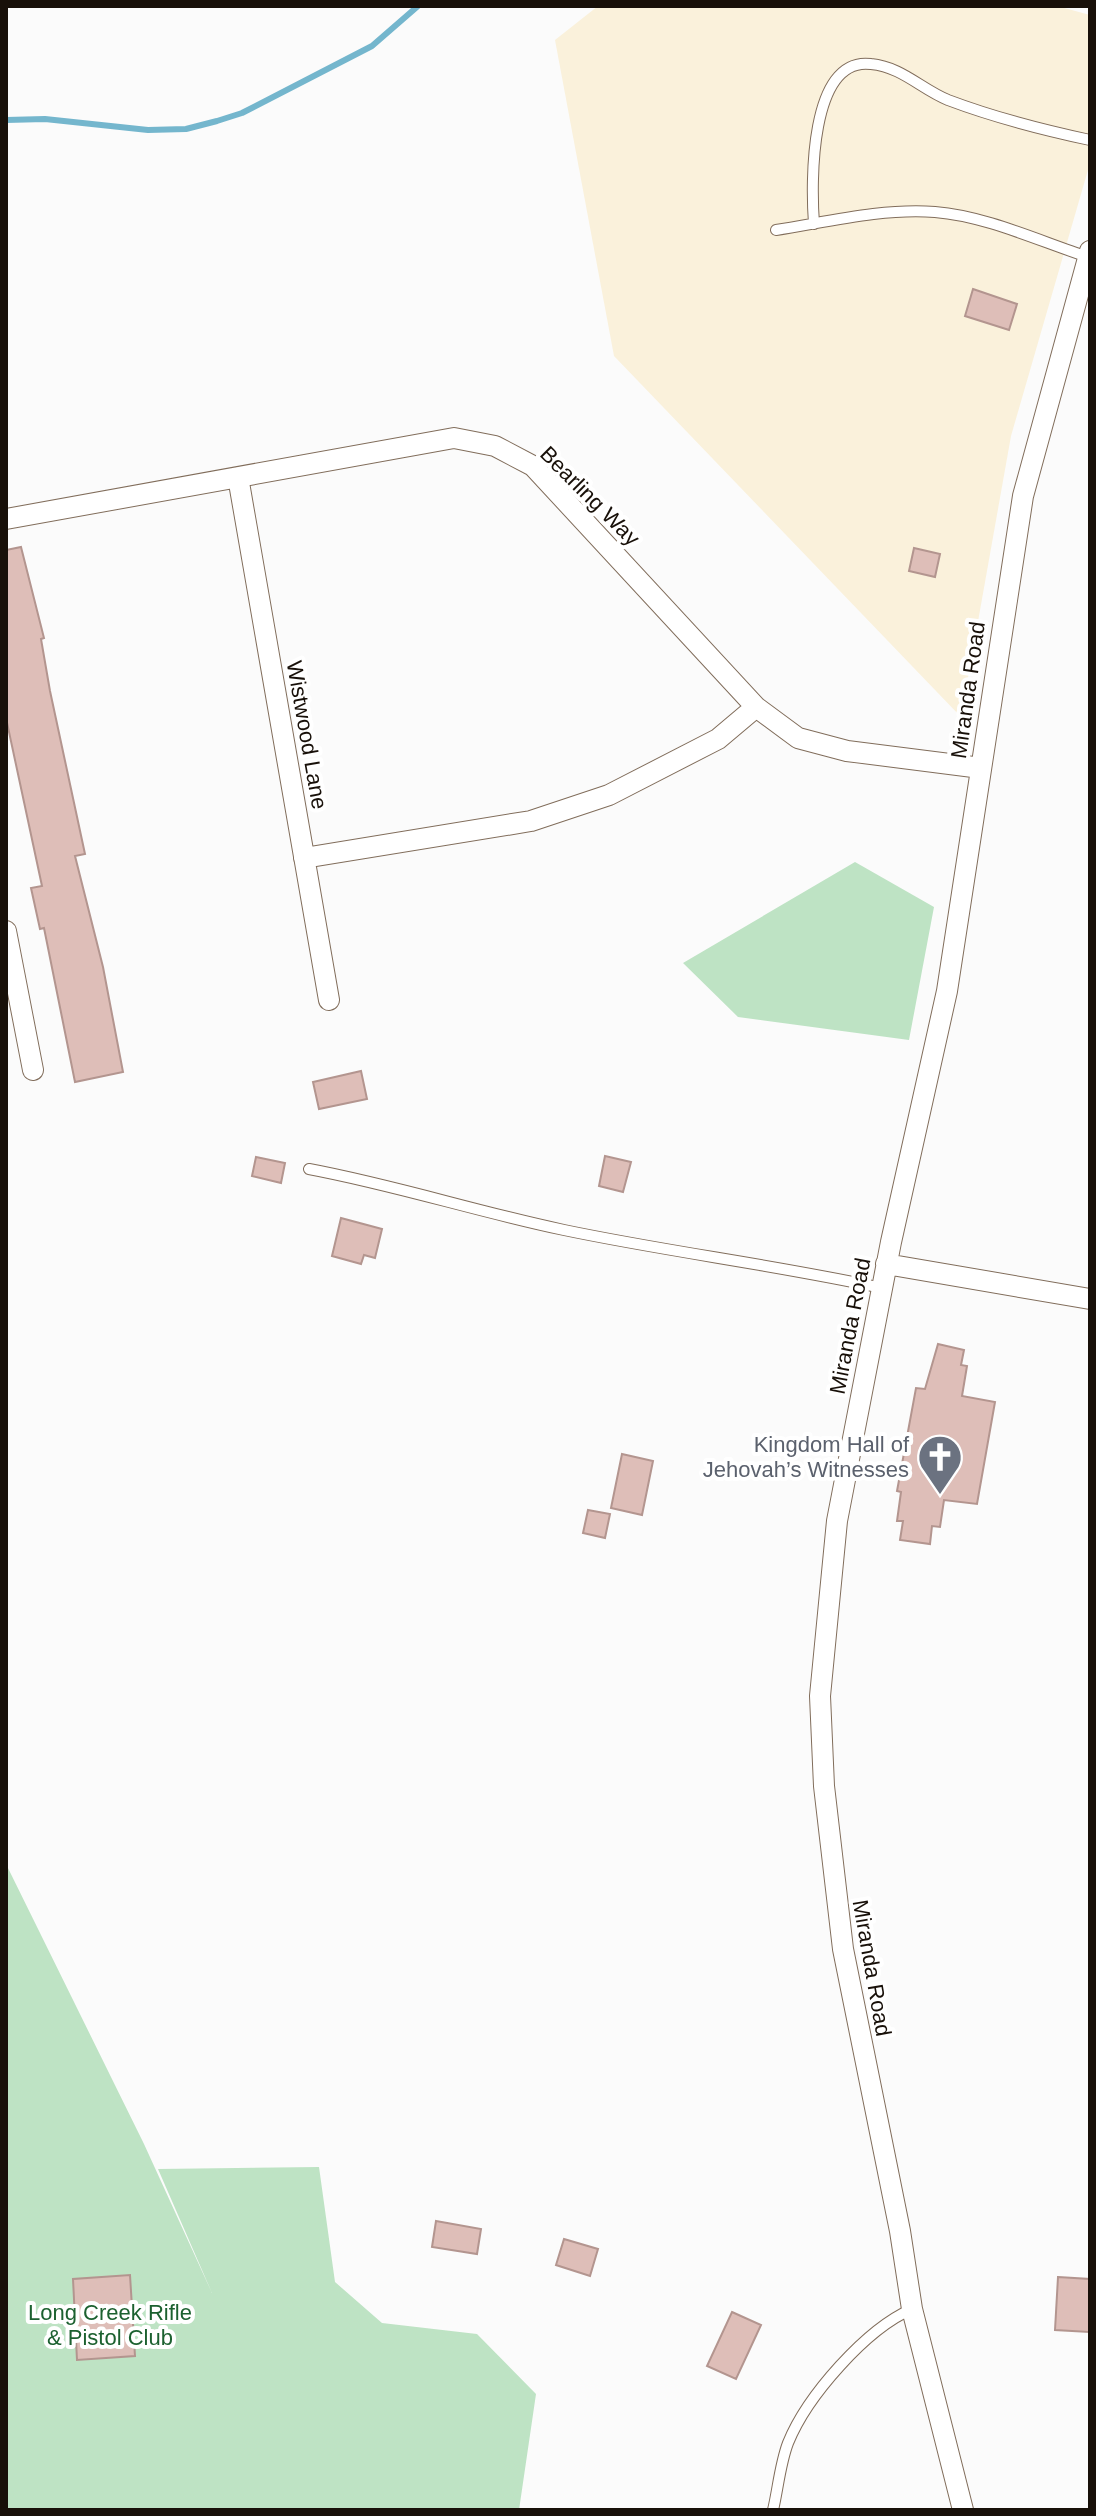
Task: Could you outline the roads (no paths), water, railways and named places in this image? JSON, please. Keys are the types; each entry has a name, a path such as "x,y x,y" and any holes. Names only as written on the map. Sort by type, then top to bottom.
{"street":[{"name":"Miranda Road","path":"963,2510 912,2309 900,2231 843,1949 821,1739 830,1568 886,1264 947,991 1023,496 1089,254"},
{"name":"Bearling Way","path":"6,519 454,438 495,446 533,466 756,707 798,738 847,751 981,768"},
{"name":"Wistwood Lane","path":"238,477 329,1000"},
{"path":"304,858 531,821 583,804 609,795 718,739 756,707"},
{"path":"6,931 33,1070"},
{"path":"886,1264 1090,1299"}],"lane":[{"path":"814,224 816,158 826,93 836,76 862,63 900,71 949,100 1090,140"},
{"path":"776,230 867,216 935,212 999,226 1089,254"},
{"path":"309,1169 368,1180 566,1231 804,1271 882,1288"},
{"path":"773,2510 788,2444 817,2392 887,2320 912,2309"}],"waterway":[{"path":"6,120 45,119 148,130 186,129 217,121 242,113 372,46 418,6"}],"place":[{"name":"Kingdom Hall of Jehovah’s Witnesses","path":"940,1496"}],"park label":[{"name":"Long Creek Rifle & Pistol Club","path":"110,2324"}]}
